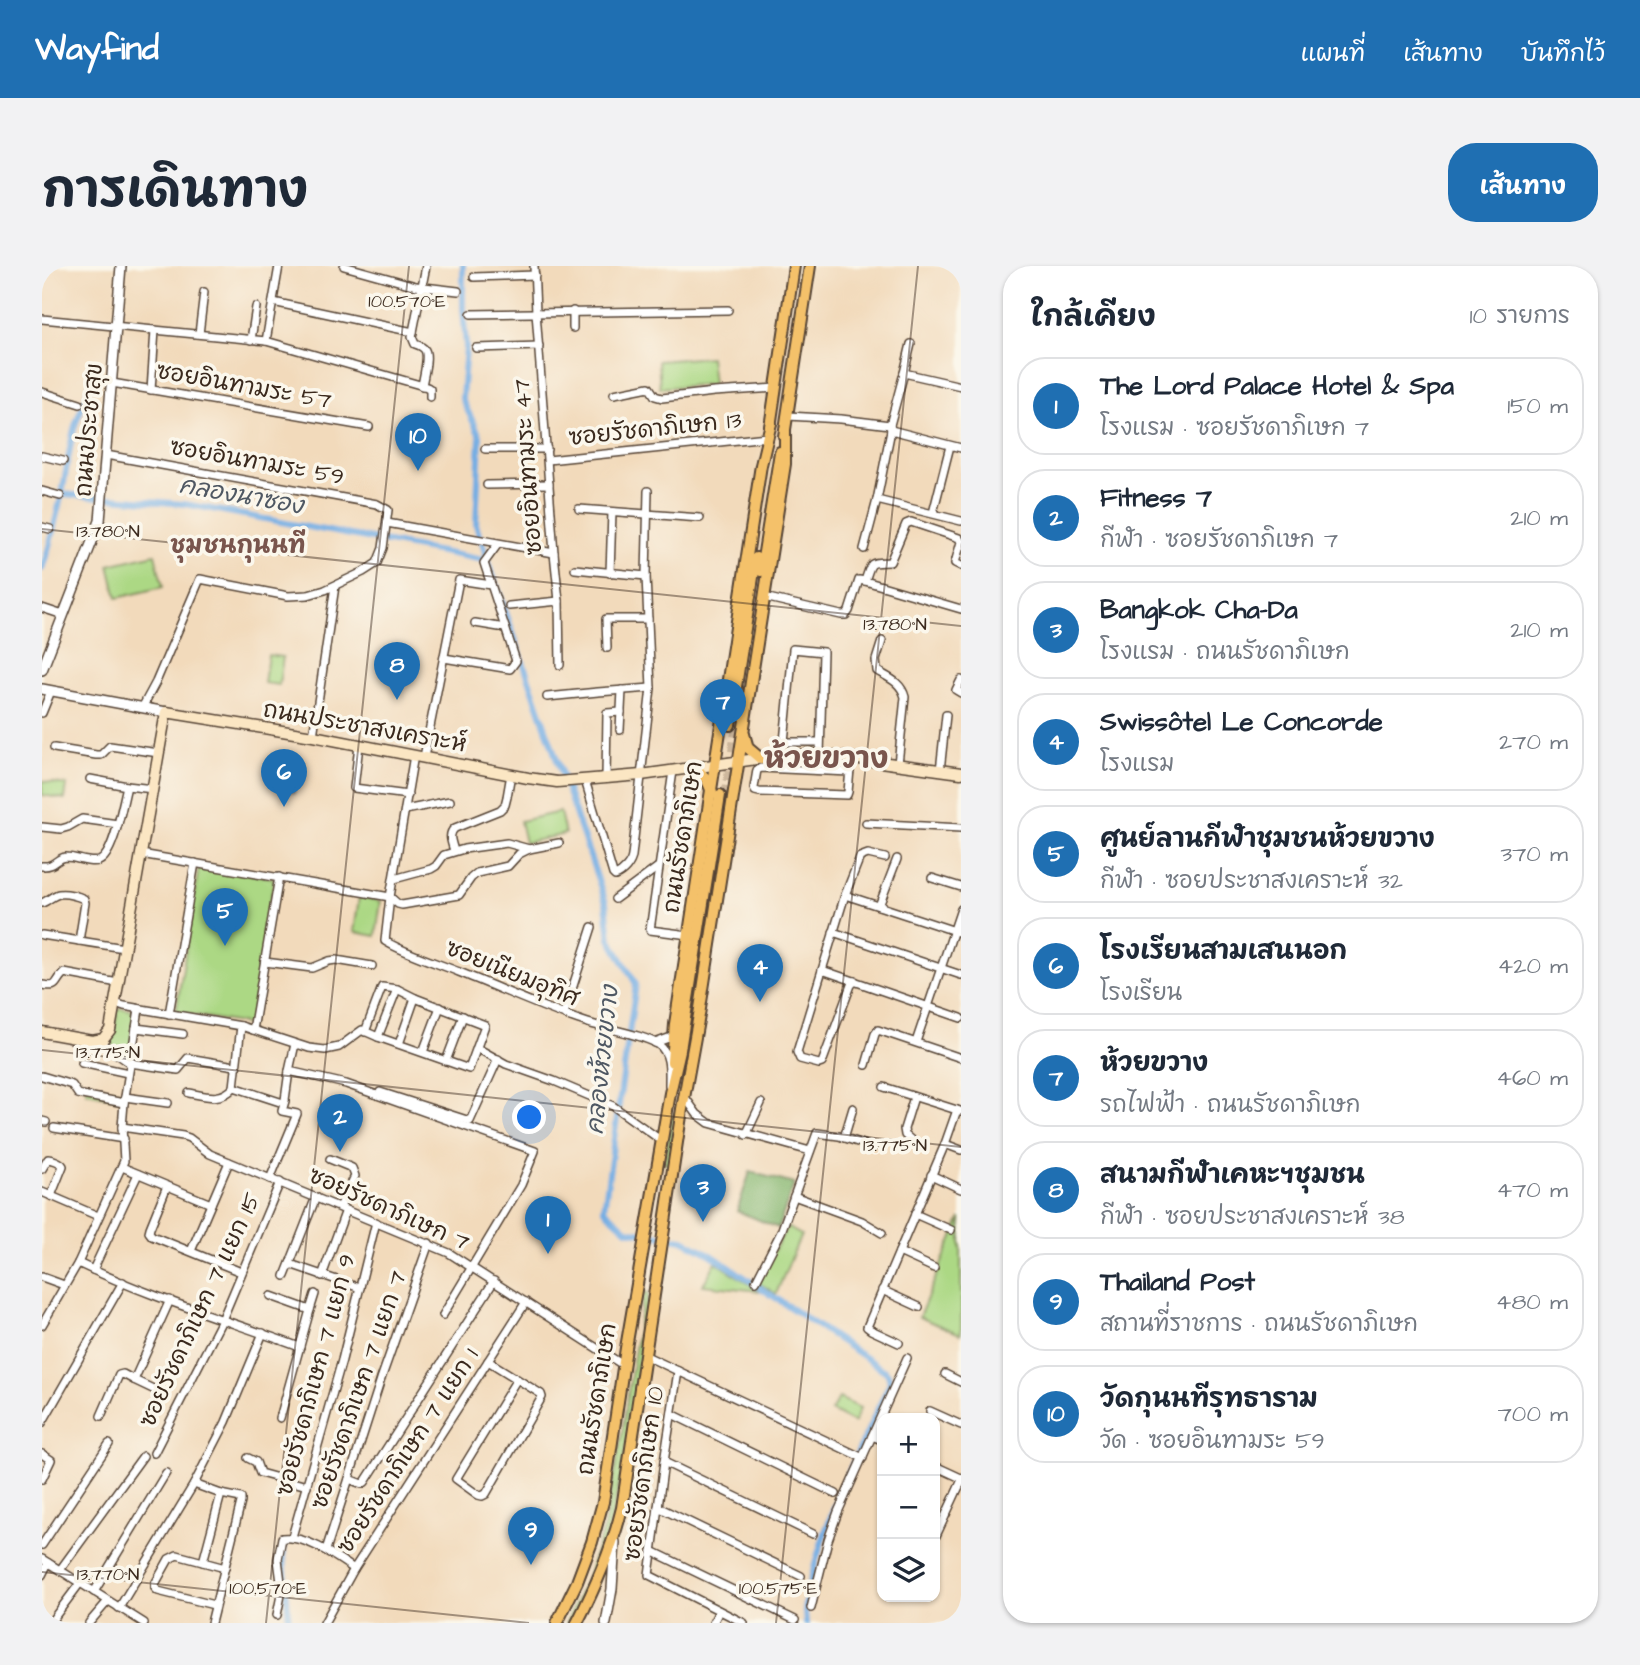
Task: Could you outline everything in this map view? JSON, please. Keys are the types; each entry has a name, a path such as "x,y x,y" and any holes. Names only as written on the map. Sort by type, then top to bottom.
{"main road":[{"name":"ถนนรัชดาภิเษก","path":"733,726 770,467 771,423 794,266"},
{"name":"ถนนรัชดาภิเษก","path":"733,726 788,416 810,266"},
{"name":"ถนนรัชดาภิเษก","path":"670,1093 674,1036 689,935 723,794 737,763 733,726 767,437 771,423"},
{"name":"ถนนรัชดาภิเษก","path":"577,1623 615,1537 622,1508 669,1192 699,1015 723,794 716,765 733,726 764,597 785,464 785,431"},
{"path":"42,1032 98,1041 110,1030 166,712"},
{"name":"ถนนประชาสงเคราะห์","path":"166,712 313,736 557,782 641,775 797,755 851,758 961,773"},
{"path":"733,726 748,748 761,759"},
{"path":"696,768 723,794"},
{"name":"ถนนรัชดาภิเษก","path":"557,1623 578,1582 603,1502 623,1365 723,794"}],"street":[{"name":"ถนนประชาสุข","path":"42,670 97,532 121,266"},
{"path":"266,341 279,266"},
{"path":"344,266 416,286 457,291"},
{"path":"422,386 426,351 424,347 415,344 413,332 426,266"},
{"path":"474,277 535,270"},
{"name":"ซอยอินทามระ 47","path":"535,270 538,346 559,601 560,664"},
{"path":"199,334 204,292"},
{"path":"272,302 413,332"},
{"path":"251,340 256,307"},
{"path":"471,314 728,310"},
{"path":"573,311 573,328"},
{"path":"42,319 266,341 422,386 430,389 430,397"},
{"path":"151,390 155,330"},
{"path":"864,549 911,344"},
{"path":"477,348 538,346"},
{"path":"904,373 961,386"},
{"name":"ซอยอินทามระ 57","path":"112,383 369,428"},
{"path":"614,394 649,387 655,396 662,398 776,388"},
{"path":"42,392 80,404"},
{"path":"788,416 841,419 890,428 961,448"},
{"name":"ซอยรัชดาภิเษก 13","path":"548,460 767,437"},
{"path":"933,513 950,446"},
{"path":"485,449 547,449"},
{"name":"ซอยอินทามระ 59","path":"106,455 377,504 388,510 387,523"},
{"path":"42,456 63,461"},
{"path":"487,485 549,484"},
{"path":"42,491 60,496"},
{"path":"584,780 613,874 618,875 632,860 651,688 646,576 649,491"},
{"path":"877,500 961,521"},
{"path":"579,509 700,518"},
{"path":"610,573 611,512"},
{"path":"864,581 870,565 890,562 906,524 911,522 959,538 961,542 955,563 961,566"},
{"path":"142,708 156,682 200,579 288,596 308,595 335,586 377,563 383,548 387,523 554,553"},
{"path":"444,658 510,670 516,661 484,563 494,544"},
{"path":"575,569 646,576"},
{"path":"390,897 408,795 444,658 459,580 491,585"},
{"path":"764,597 846,615 859,580 961,610"},
{"path":"313,736 335,586"},
{"path":"509,606 559,601"},
{"path":"42,608 63,615"},
{"path":"607,648 606,620 648,619"},
{"path":"475,623 505,628"},
{"path":"882,640 876,660 877,670 897,682 905,697 898,764"},
{"path":"820,742 784,742 793,649 822,652 820,755"},
{"path":"961,680 956,690 961,693"},
{"path":"547,697 651,688"},
{"path":"42,713 46,690"},
{"name":"ถนนประชาสงเคราะห์","path":"46,690 166,712"},
{"path":"620,730 622,690"},
{"path":"606,778 607,713 621,712"},
{"path":"940,771 946,715"},
{"path":"359,745 354,788 408,795"},
{"path":"54,748 96,755 101,755 110,746 159,753"},
{"path":"849,772 761,768 757,770 754,788 759,792 847,795 851,758"},
{"path":"673,771 650,930 689,935"},
{"path":"454,851 451,831 500,810 505,805 511,774"},
{"path":"90,779 153,789"},
{"path":"42,866 50,866 67,857 91,862 104,858 118,824 127,786"},
{"path":"405,810 450,801"},
{"path":"42,827 61,829 82,819 118,824"},
{"path":"866,823 961,828"},
{"path":"394,879 431,869 444,855 454,851 507,843 529,849"},
{"path":"141,854 390,897 402,905 455,896 462,892 467,882 477,873 508,866 519,854 529,849 559,843"},
{"path":"855,981 851,985 822,1063 800,1059 797,1052 833,932 860,857 869,854 885,858"},
{"path":"880,906 897,859"},
{"path":"169,1014 195,863"},
{"path":"615,899 658,867"},
{"path":"253,1030 279,877"},
{"path":"932,878 961,887"},
{"path":"42,903 57,894 84,899 79,941"},
{"path":"845,895 958,932"},
{"name":"ซอยเนียมอุทิศ","path":"390,897 385,941 519,998 590,1024 655,1043"},
{"path":"916,1042 941,968 958,932 961,909"},
{"path":"564,1014 592,927"},
{"path":"833,932 961,975"},
{"path":"42,935 124,948"},
{"path":"264,961 312,968 336,960 372,966"},
{"path":"822,970 961,1018"},
{"path":"42,985 53,987 64,973 118,983"},
{"path":"115,1003 241,1026 295,1044 325,1050 339,1047 362,1030 365,1032 378,1037 469,1069 485,1025 397,989 385,987 381,989 365,1032"},
{"path":"378,1037 397,989"},
{"path":"399,1044 415,998"},
{"path":"423,1052 440,1007"},
{"path":"42,1325 78,1263 124,1161 124,1100 139,1009"},
{"path":"446,1061 463,1016"},
{"path":"189,1094 221,1097 234,1087 241,1026"},
{"path":"136,1028 183,1034"},
{"path":"866,1065 878,1030 961,1058"},
{"path":"655,1043 674,1036"},
{"path":"98,1041 130,1063 178,1070 188,1058 235,1066"},
{"path":"655,1043 667,1055 670,1093"},
{"path":"270,1179 297,1114 282,1111 295,1044"},
{"path":"477,1048 613,1106 662,1141"},
{"path":"346,1084 358,1084 470,1121 498,1059"},
{"path":"82,1063 128,1073"},
{"path":"289,1071 346,1084 535,1151 521,1185 443,1315"},
{"path":"42,1076 72,1085 78,1094 82,1095 168,1103"},
{"path":"234,1087 280,1103 285,1100"},
{"path":"884,1087 959,1111 867,1327 900,1343"},
{"path":"684,1097 704,1120 746,1135 810,1152"},
{"path":"911,1140 905,1135 904,1129 914,1097"},
{"path":"746,1135 761,1103"},
{"path":"844,1138 853,1108"},
{"name":"ซอยรัชดาภิเษก 7","path":"122,1127 183,1136 210,1154 429,1243 472,1267 623,1365"},
{"path":"54,1128 124,1139"},
{"path":"756,1281 781,1232 817,1133 873,1147"},
{"path":"945,1144 961,1150"},
{"path":"322,1276 355,1176 352,1168 330,1158"},
{"path":"42,1169 48,1159 62,1164 63,1167 51,1196"},
{"path":"191,1251 229,1161"},
{"path":"121,1167 212,1204"},
{"path":"93,1270 138,1174"},
{"path":"931,1175 961,1189"},
{"name":"ซอยรัชดาภิเษก 7 แยก 15","path":"153,1453 222,1320 280,1182"},
{"path":"167,1186 149,1232 152,1236 241,1272"},
{"path":"42,1192 98,1216"},
{"path":"794,1196 862,1222 882,1233"},
{"path":"285,1276 316,1197"},
{"path":"915,1214 951,1230"},
{"name":"ซอยรัชดาภิเษก 7 แยก 9","path":"277,1615 282,1590 278,1566 281,1540 292,1537 342,1360 376,1222"},
{"name":"ซอยรัชดาภิเษก 7 แยก 7","path":"326,1550 381,1379 429,1243"},
{"path":"900,1252 934,1268"},
{"path":"78,1263 222,1320 300,1347"},
{"path":"290,1264 360,1288"},
{"path":"42,1277 64,1285"},
{"path":"349,1479 362,1484 365,1482 494,1281"},
{"path":"42,1423 123,1282"},
{"path":"882,1290 919,1307"},
{"path":"280,1418 315,1294"},
{"path":"271,1296 310,1310"},
{"path":"134,1380 170,1300"},
{"name":"ซอยรัชดาภิเษก 7 แยก 1","path":"324,1623 354,1569 526,1302"},
{"path":"119,1608 194,1484 226,1422 263,1333"},
{"name":"ซอยรัชดาภิเษก 10","path":"644,1355 678,1371 649,1570 651,1577 719,1611"},
{"path":"811,1608 828,1540 859,1457 873,1436 906,1358"},
{"path":"488,1361 517,1379 541,1394 542,1396 482,1496 456,1479 517,1379"},
{"path":"678,1371 859,1457"},
{"path":"101,1416 119,1375 123,1374 155,1390"},
{"path":"944,1374 961,1382"},
{"path":"930,1411 961,1424"},
{"path":"672,1414 836,1494"},
{"path":"873,1436 877,1438"},
{"path":"42,1545 109,1444"},
{"path":"42,1454 51,1460 42,1479"},
{"path":"61,1570 143,1456"},
{"path":"248,1458 256,1462 260,1473 307,1486"},
{"path":"664,1462 813,1534"},
{"path":"940,1469 961,1480 940,1526"},
{"path":"94,1592 166,1473"},
{"path":"194,1484 241,1498 211,1623"},
{"path":"203,1562 221,1494"},
{"path":"658,1507 801,1577"},
{"path":"292,1537 326,1550 354,1569"},
{"path":"606,1623 613,1580 615,1537"},
{"path":"652,1551 794,1620"},
{"path":"214,1605 158,1591 155,1584 169,1559 177,1555 225,1568"},
{"path":"42,1574 45,1561 144,1623"},
{"path":"50,1623 80,1583"},
{"path":"89,1623 108,1601"},
{"path":"713,1623 719,1611 744,1623"}],"green space":[{"path":"710,357 713,384 660,388 658,361"},
{"path":"155,554 163,587 117,598 109,565"},
{"path":"268,655 283,657 279,685 264,683"},
{"path":"42,781 67,785 65,799 42,795"},
{"path":"560,812 565,834 525,843 520,821"},
{"path":"199,866 274,878 251,1025 176,1012"},
{"path":"359,897 381,901 376,936 354,932"},
{"path":"120,1008 136,1011 129,1056 111,1042"},
{"path":"86,1086 123,1092 121,1099 86,1092"},
{"path":"674,1113 669,1164 664,1163 671,1117"},
{"path":"750,1172 794,1184 778,1228 737,1211"},
{"path":"961,1218 961,1332 960,1334 919,1317"},
{"path":"787,1227 801,1235 776,1294 757,1282"},
{"path":"716,1262 760,1291 703,1285"},
{"path":"644,1292 649,1293 627,1442 613,1514 594,1574 571,1623 566,1623 587,1577 604,1527"},
{"path":"839,1398 860,1408 854,1423 831,1411"}],"water":[{"path":"284,765 298,768 294,792 280,790"}],"waterway":[{"name":"คลองห้วยขวาง","path":"463,266 466,347 462,399 480,436 476,525 606,903 610,939 636,984 604,1209 627,1230 683,1240 710,1254 888,1374 890,1382 830,1518 812,1574 806,1603 806,1623"},
{"path":"62,494 74,429 92,377"},
{"name":"คลองนาซอง","path":"42,569 62,494 185,504 489,561"},
{"path":"283,1545 289,1623"}],"tunnel":[{"path":"726,796 737,726"}],"place":[{"name":"วัดกุนนทีรุทธาราม","path":"418,471"},
{"name":"สนามกีฬาเคหะฯชุมชน","path":"397,700"},
{"name":"ห้วยขวาง","path":"723,737"},
{"name":"โรงเรียนสามเสนนอก","path":"284,807"},
{"name":"ศูนย์ลานกีฬาชุมชนห้วยขวาง","path":"225,946"},
{"name":"Swissôtel Le Concorde","path":"760,1002"},
{"name":"Fitness 7","path":"340,1152"},
{"name":"Bangkok Cha-Da","path":"703,1222"},
{"name":"The Lord Palace Hotel & Spa","path":"548,1254"},
{"name":"Thailand Post","path":"531,1565"}],"district":[{"name":"ชุมชนกุนนที","path":"238,546"},
{"name":"ห้วยขวาง","path":"826,759"}]}
